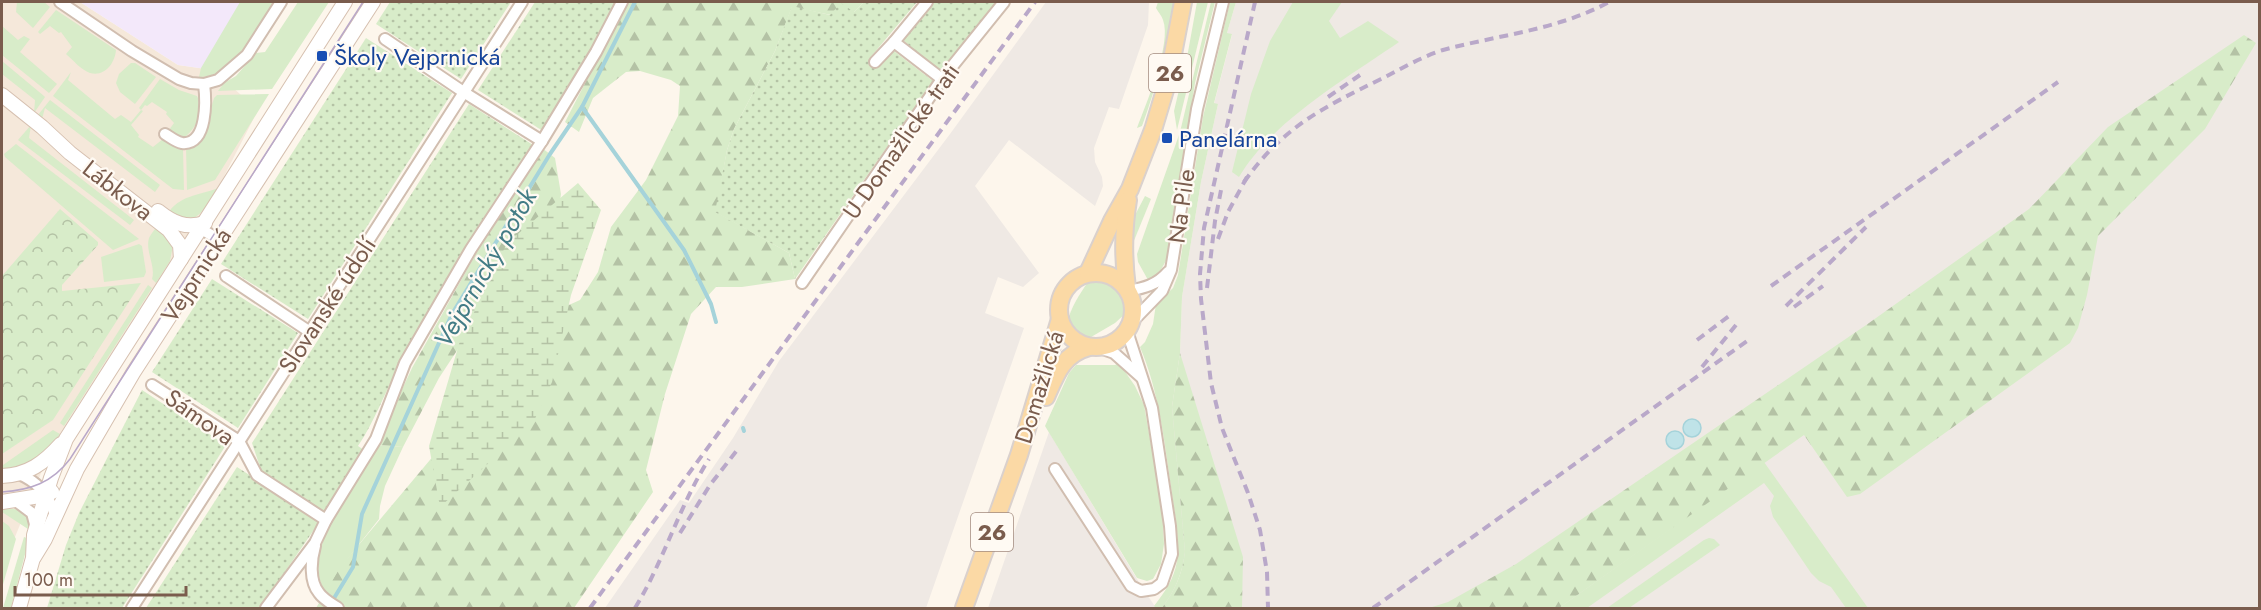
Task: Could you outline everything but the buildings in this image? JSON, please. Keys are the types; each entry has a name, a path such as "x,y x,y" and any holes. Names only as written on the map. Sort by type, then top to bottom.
{"main road":[{"name":"Vejprnická","path":"19,609 33,558 36,529 66,439 345,2"},
{"name":"Vejprnická","path":"33,558 45,539 77,469 133,374 373,2"},
{"name":"Domažlická","path":"1093,347 1073,340 1063,327 1059,306 1063,292 1074,280 1088,273 1130,189 1153,130 1168,80 1183,2"},
{"name":"Lábkova","path":"2,95 70,153 169,230 180,245 181,259"},
{"name":"Lábkova","path":"42,127 74,146 172,221 179,225 200,226"},
{"name":"Domažlická","path":"1019,455 1060,367 1074,352 1114,343 1129,327 1133,307 1123,256 1124,226 1130,189"},
{"path":"1088,273 1105,274 1121,282 1128,290"},
{"name":"Domažlická","path":"964,609 1019,455 1060,319"},
{"path":"2,477 19,474 42,463 66,439"},
{"path":"2,502 46,495 65,483 77,469"}],"street":[{"path":"60,2 132,51 179,79 204,84 218,80 247,55 281,2"},
{"name":"Slovanské údolí","path":"132,609 522,2"},
{"path":"266,609 315,543 326,520 376,439 405,363 471,249 542,141 596,52 622,2"},
{"path":"875,62 927,2"},
{"name":"U Domažlické trati","path":"802,283 942,80 1004,2"},
{"name":"Na Pile","path":"1129,327 1162,291 1171,270 1197,109 1223,2"},
{"path":"385,39 542,141"},
{"path":"894,42 942,80"},
{"path":"165,134 184,143 197,135 204,119 206,103 204,84"},
{"name":"Lábkova","path":"200,226 218,239"},
{"path":"1128,290 1152,285 1171,270"},
{"path":"226,276 310,332"},
{"path":"1054,469 1131,586 1141,591 1154,589 1162,583 1172,554 1171,536 1152,408 1129,327"},
{"path":"1093,347 1114,353 1143,380"},
{"name":"Sámova","path":"152,385 239,441 257,475 326,520"},
{"path":"19,474 35,483 46,495 55,516"},
{"path":"16,501 32,513 36,529"},
{"path":"315,543 312,557 313,580 319,593 338,608"}],"shaded area":[{"path":"2,2 80,2 178,65 213,70 258,110 218,188 52,446 15,537 2,580"},
{"path":"80,2 258,2 213,70 178,65"},
{"path":"1046,2 1149,2 1148,25 1119,109 1109,107 1094,148 1095,162 1102,177 1103,186 1095,206 1009,140 975,186 1039,273 1023,287 998,277 985,313 1024,328 926,608 605,608 680,500 689,503 733,438 779,361"},
{"path":"1236,2 2259,2 2259,608 1162,608 1182,574 1172,407 1180,353 1182,297 1201,182 1218,104 1214,104 1232,35 1227,33"},
{"path":"1049,432 1140,584 1156,608 988,608"}],"green space":[{"path":"17,2 44,2 50,7 33,28 16,12"},
{"path":"240,2 275,2 245,50 235,60 212,75 199,77 201,68"},
{"path":"298,2 329,2 272,89 218,91 224,83 236,76 256,53 265,52"},
{"path":"390,2 511,2 461,79 376,24"},
{"path":"535,2 618,2 543,131 478,90"},
{"path":"627,2 864,2 854,12 831,15 792,7 775,51 734,129 727,150 716,212 789,253 795,279 742,287 716,287 691,314 665,394 646,470 653,492 574,608 316,608 341,566 445,442 540,318 580,300 598,272 611,227 646,180 678,116 680,86 671,80 640,71 626,72 593,98 579,132 565,122"},
{"path":"864,2 917,2 869,59 878,66 894,51 933,81 795,279 789,253 715,212 727,150 734,129 775,51 792,6 830,15 841,3 854,12"},
{"path":"934,2 998,2 943,69 936,69 903,40"},
{"path":"1158,2 1174,2 1157,80 1142,126 1137,128 1157,74 1164,43 1165,30 1163,20 1156,8"},
{"path":"1197,2 1208,2 1177,130 1174,111"},
{"path":"1211,2 1215,2 1195,83 1167,259 1159,273 1148,280 1138,262 1137,254 1180,132"},
{"path":"1230,2 1236,2 1227,33 1232,34 1214,103 1218,104 1201,182 1182,297 1180,353 1172,407 1185,552 1180,575 1174,588 1162,608 1156,608 1154,606 1169,585 1176,568 1177,533 1160,416 1152,381 1140,347 1145,342 1153,324 1156,304 1173,288 1178,275 1203,117"},
{"path":"1293,2 1342,2 1329,21 1340,38 1368,21 1399,42 1290,119 1253,157 1239,177 1232,172 1251,94 1270,41"},
{"path":"56,10 116,50 114,60 105,71 95,74 80,67 66,54 72,47 61,32 59,33 50,26 40,34 38,32"},
{"path":"2,26 18,40 24,36 30,39 20,52 57,84 49,93 2,55"},
{"path":"2244,35 2256,43 2205,129 2098,236 2087,295 2078,328 2070,343 1860,494 1847,497 1804,435 1559,608 1429,608 1448,602 1516,564 1869,323 2029,209 2108,127"},
{"path":"366,38 452,93 308,319 221,264"},
{"path":"2,61 45,97 34,113 35,100 2,74"},
{"path":"131,63 135,63 156,77 135,104 120,92 116,83 119,74"},
{"path":"71,72 68,80 115,119 121,115 131,122 141,110 143,111 131,125 139,135 138,137 153,147 163,139 175,147 183,148 184,190 173,189 53,96"},
{"path":"160,79 179,90 197,96 200,113 196,124 185,137 176,136 169,130 174,123 166,114 167,112 152,102 141,110 139,108"},
{"path":"269,94 215,180 187,190 186,147 205,130 214,98 217,95"},
{"path":"50,100 160,185 155,192 45,108 42,119 38,115"},
{"path":"469,104 533,145 481,226 416,337 358,446 364,450 324,515 263,476 252,443"},
{"path":"31,125 29,138 134,220 130,225 18,140"},
{"path":"16,144 139,239 113,250 5,157 4,154"},
{"path":"542,148 555,158 561,194 559,210 460,346 439,378 403,447 376,445 412,368 478,250"},
{"path":"578,183 601,210 571,295 552,382 533,423 440,507 429,446 459,344 507,243"},
{"path":"218,188 203,210 190,220 167,214 183,200"},
{"path":"1145,196 1151,199 1131,248 1133,219"},
{"path":"60,209 98,242 98,245 62,285 62,291 141,283 53,420 2,454 2,276"},
{"path":"158,225 173,245 170,261 156,283 152,279 153,269 148,243"},
{"path":"139,244 142,246 146,272 144,277 104,282 101,257"},
{"path":"212,279 298,333 238,428 152,372"},
{"path":"1103,281 1120,293 1125,302 1126,313 1115,323 1086,340 1076,334 1067,323 1078,296 1088,282"},
{"path":"148,285 152,288 64,426 60,423"},
{"path":"1180,353 1243,557 1242,608 1162,608 1177,582 1185,552 1172,407"},
{"path":"1119,363 1135,386 1144,405 1162,507 1164,544 1161,564 1153,579 1147,581 1137,578 1045,426 1069,373 1076,365 1115,365"},
{"path":"142,390 226,445 122,608 47,608 66,545 79,513"},
{"path":"53,430 60,434 48,450 36,460 3,472 3,465"},
{"path":"376,445 403,447 385,486 379,519 342,566 326,592 319,577 319,558 324,538 344,496"},
{"path":"1764,462 1868,608 1846,608 1831,587 1819,581 1811,573 1773,517 1770,506 1774,496 1764,483 1587,608 1559,608"},
{"path":"237,467 320,521 260,608 146,608"},
{"path":"3,508 23,513 31,531 2,512"},
{"path":"2,521 9,526 16,539 2,588"},
{"path":"24,537 29,539 11,608 3,608"},
{"path":"1714,539 1720,545 1629,608 1607,608 1704,540"}],"water":[{"path":"1692,419 1698,422 1701,428 1698,434 1692,437 1686,434 1683,428 1686,422"},
{"path":"1675,431 1681,434 1684,440 1681,446 1675,449 1669,446 1666,440 1669,434"}],"waterway":[{"name":"Vejprnický potok","path":"328,608 353,567 362,514 452,314 550,154 582,107 635,2"},
{"path":"582,107 684,250 711,304 716,322"}],"tram line":[{"path":"2,492 40,484 56,474 70,459 363,2"}],"railway":[{"path":"590,608 1035,2"},
{"path":"1255,2 1204,228 1200,274 1211,383 1222,428 1260,530 1267,572 1268,608"},
{"path":"1244,182 1274,147 1305,121 1411,63 1443,50 1549,26 1609,2"},
{"path":"1328,97 1360,75"},
{"path":"1771,286 2058,82"},
{"path":"1218,239 1228,212 1247,177"},
{"path":"1207,288 1222,185"},
{"path":"1786,306 1866,227"},
{"path":"1794,307 1823,286"},
{"path":"1697,340 1729,316"},
{"path":"1702,367 1736,325"},
{"path":"1373,608 1747,341"},
{"path":"680,533 710,485 738,449"},
{"path":"635,608 655,572 698,477 709,459"}],"place":[{"name":"Školy Vejprnická","path":"322,56"},
{"name":"Panelárna","path":"1167,138"}]}
